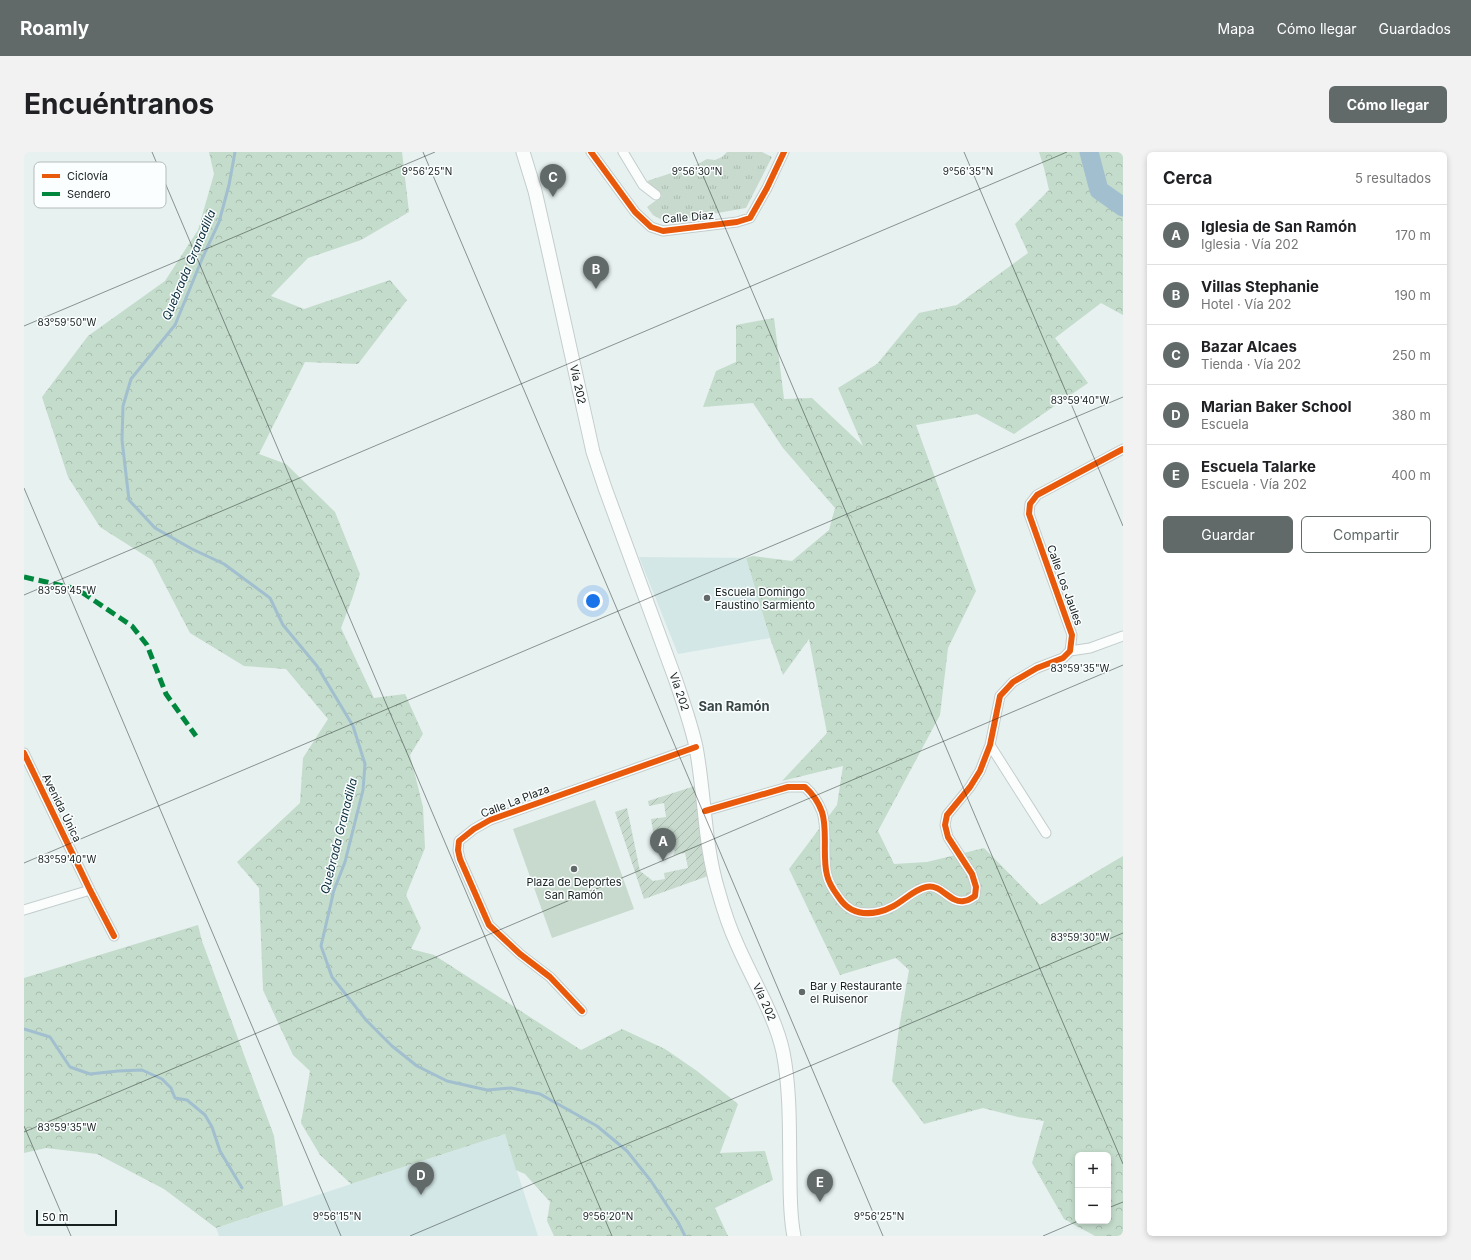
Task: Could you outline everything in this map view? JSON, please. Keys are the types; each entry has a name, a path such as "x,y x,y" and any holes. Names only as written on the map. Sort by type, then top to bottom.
{"main road":[{"name":"Vía 202","path":"522,152 534,191 545,237 593,452 680,693 696,746 705,811 708,851 718,890 736,943 771,1016 783,1051 789,1093 790,1203 794,1236"}],"street":[{"name":"Calle Díaz","path":"591,152 635,212 651,227 663,231 737,222 750,218 767,188 784,152"},
{"path":"622,152 643,185 656,196"},
{"name":"Calle Los Jaules","path":"1070,651 1072,635 1029,514 1030,504 1037,495 1123,449"},
{"path":"705,811 788,787 805,787 814,796 822,813 826,874 832,888 844,904 854,912 866,914 879,912 894,907 916,891 927,886 938,888 958,901 966,902 975,896 976,887 966,862 948,838 945,825 947,815 970,787 980,771 990,745 1000,696 1013,682 1037,668 1063,658 1070,651 1090,648 1123,636"},
{"path":"990,745 1046,833"},
{"name":"Calle La Plaza","path":"582,1011 550,977 520,954 489,925 460,859 458,850 459,841 474,829 490,820 696,746"},
{"name":"Avenida Única","path":"24,753 90,890 114,936"},
{"path":"24,910 90,890"}],"shaded area":[{"name":"Escuela Domingo Faustino Sarmiento","path":"639,557 746,558 770,638 678,654"},
{"path":"505,1134 538,1236 219,1236 216,1228"}],"green space":[{"path":"209,152 402,152 409,212 361,240 308,258 271,296 304,309 390,280 407,300 358,364 305,362 259,454 286,464 335,512 360,574 341,628 374,698 405,694 423,734 410,755 423,807 425,848 406,895 421,928 411,949 434,955 581,1050 622,1029 665,1049 697,1071 738,1104 720,1153 765,1151 773,1180 715,1208 728,1236 554,1236 547,1221 550,1202 525,1174 516,1170 505,1134 351,1184 320,1155 301,1123 310,1071 293,1055 263,990 259,888 237,862 300,803 303,758 328,719 286,669 244,666 190,633 152,560 100,527 68,477 42,397 88,336 165,281 198,230 214,174"},
{"path":"727,152 762,152 772,157 746,208 666,222 653,215 647,207 662,196 647,181 696,165 707,159 715,160 722,157"},
{"path":"1039,152 1123,152 1123,315 1101,303 1055,338 1088,383 1014,434 977,414 916,425 976,591 948,648 940,715 878,831 894,864 927,862 984,848 1040,905 1123,856 1123,1236 1095,1236 1064,1219 1032,1163 1044,1121 1018,1117 983,1108 924,1124 892,1081 909,970 896,958 840,975 789,869 837,805 843,766 782,781 827,733 809,639 783,675 770,638 746,558 753,556 792,561 829,530 835,508 783,448 753,403 703,407 716,371 736,362 736,325 774,318 784,399 812,398 863,446 838,388 877,364 919,313 957,305 1028,253 1015,224 1049,190"},
{"path":"695,786 708,876 644,899 615,812 627,808 640,871 653,881 665,879 664,873 688,868 685,853 673,855 675,851 669,846 665,848 664,836 654,837 651,819 666,817 664,803 649,806 648,801"},
{"name":"Plaza de Deportes San Ramón","path":"595,800 634,909 552,938 513,829"},
{"path":"198,925 202,941 274,1136 283,1206 216,1228 164,1189 97,1154 46,1148 24,1153 24,978"}],"waterway":[{"name":"Quebrada Granadilla","path":"235,152 229,185 219,222 175,325 131,379 123,406 122,440 129,500 155,528 192,549 224,564 270,598 283,625 317,666 353,726 365,764 363,790 345,862 334,890 321,946 332,977 366,1020 392,1046 417,1066 447,1081 487,1090 511,1088 540,1094 597,1126 627,1151 651,1181 678,1222 685,1236"},
{"path":"1089,152 1099,190 1123,207"},
{"path":"24,1029 50,1037 70,1067 90,1074 142,1070 162,1079 171,1088 175,1098 187,1100 205,1115 212,1127 220,1151 242,1188"}],"marked path":[{"path":"24,577 77,589 132,626 147,645 166,694 196,736"}],"cycle path":[{"path":"591,152 635,212 651,227 663,231 737,222 750,218 767,188 784,152"},
{"path":"705,811 788,787 805,787 819,804 824,819 825,860 828,879 834,891 852,910 862,913 885,910 914,892 926,887 941,890 954,900 959,901 967,900 975,896 976,887 972,874 948,837 945,825 947,815 970,787 980,771 990,745 1000,696 1013,682 1037,668 1063,658 1070,651 1072,635 1029,514 1030,504 1037,495 1123,449"},
{"path":"582,1011 550,977 520,954 489,925 460,859 458,850 459,841 474,829 490,820 696,747"},
{"path":"24,753 90,890 114,936"}],"place":[{"name":"Bazar Alcaes","path":"553,197"},
{"name":"Villas Stephanie","path":"596,289"},
{"name":"Escuela Domingo Faustino Sarmiento","path":"707,598"},
{"name":"Iglesia de San Ramón","path":"663,861"},
{"name":"Plaza de Deportes San Ramón","path":"574,869"},
{"name":"Bar y Restaurante el Ruisenor","path":"802,992"},
{"name":"Marian Baker School","path":"421,1195"},
{"name":"Escuela Talarke","path":"820,1202"}],"district":[{"name":"San Ramón","path":"734,706"}]}
